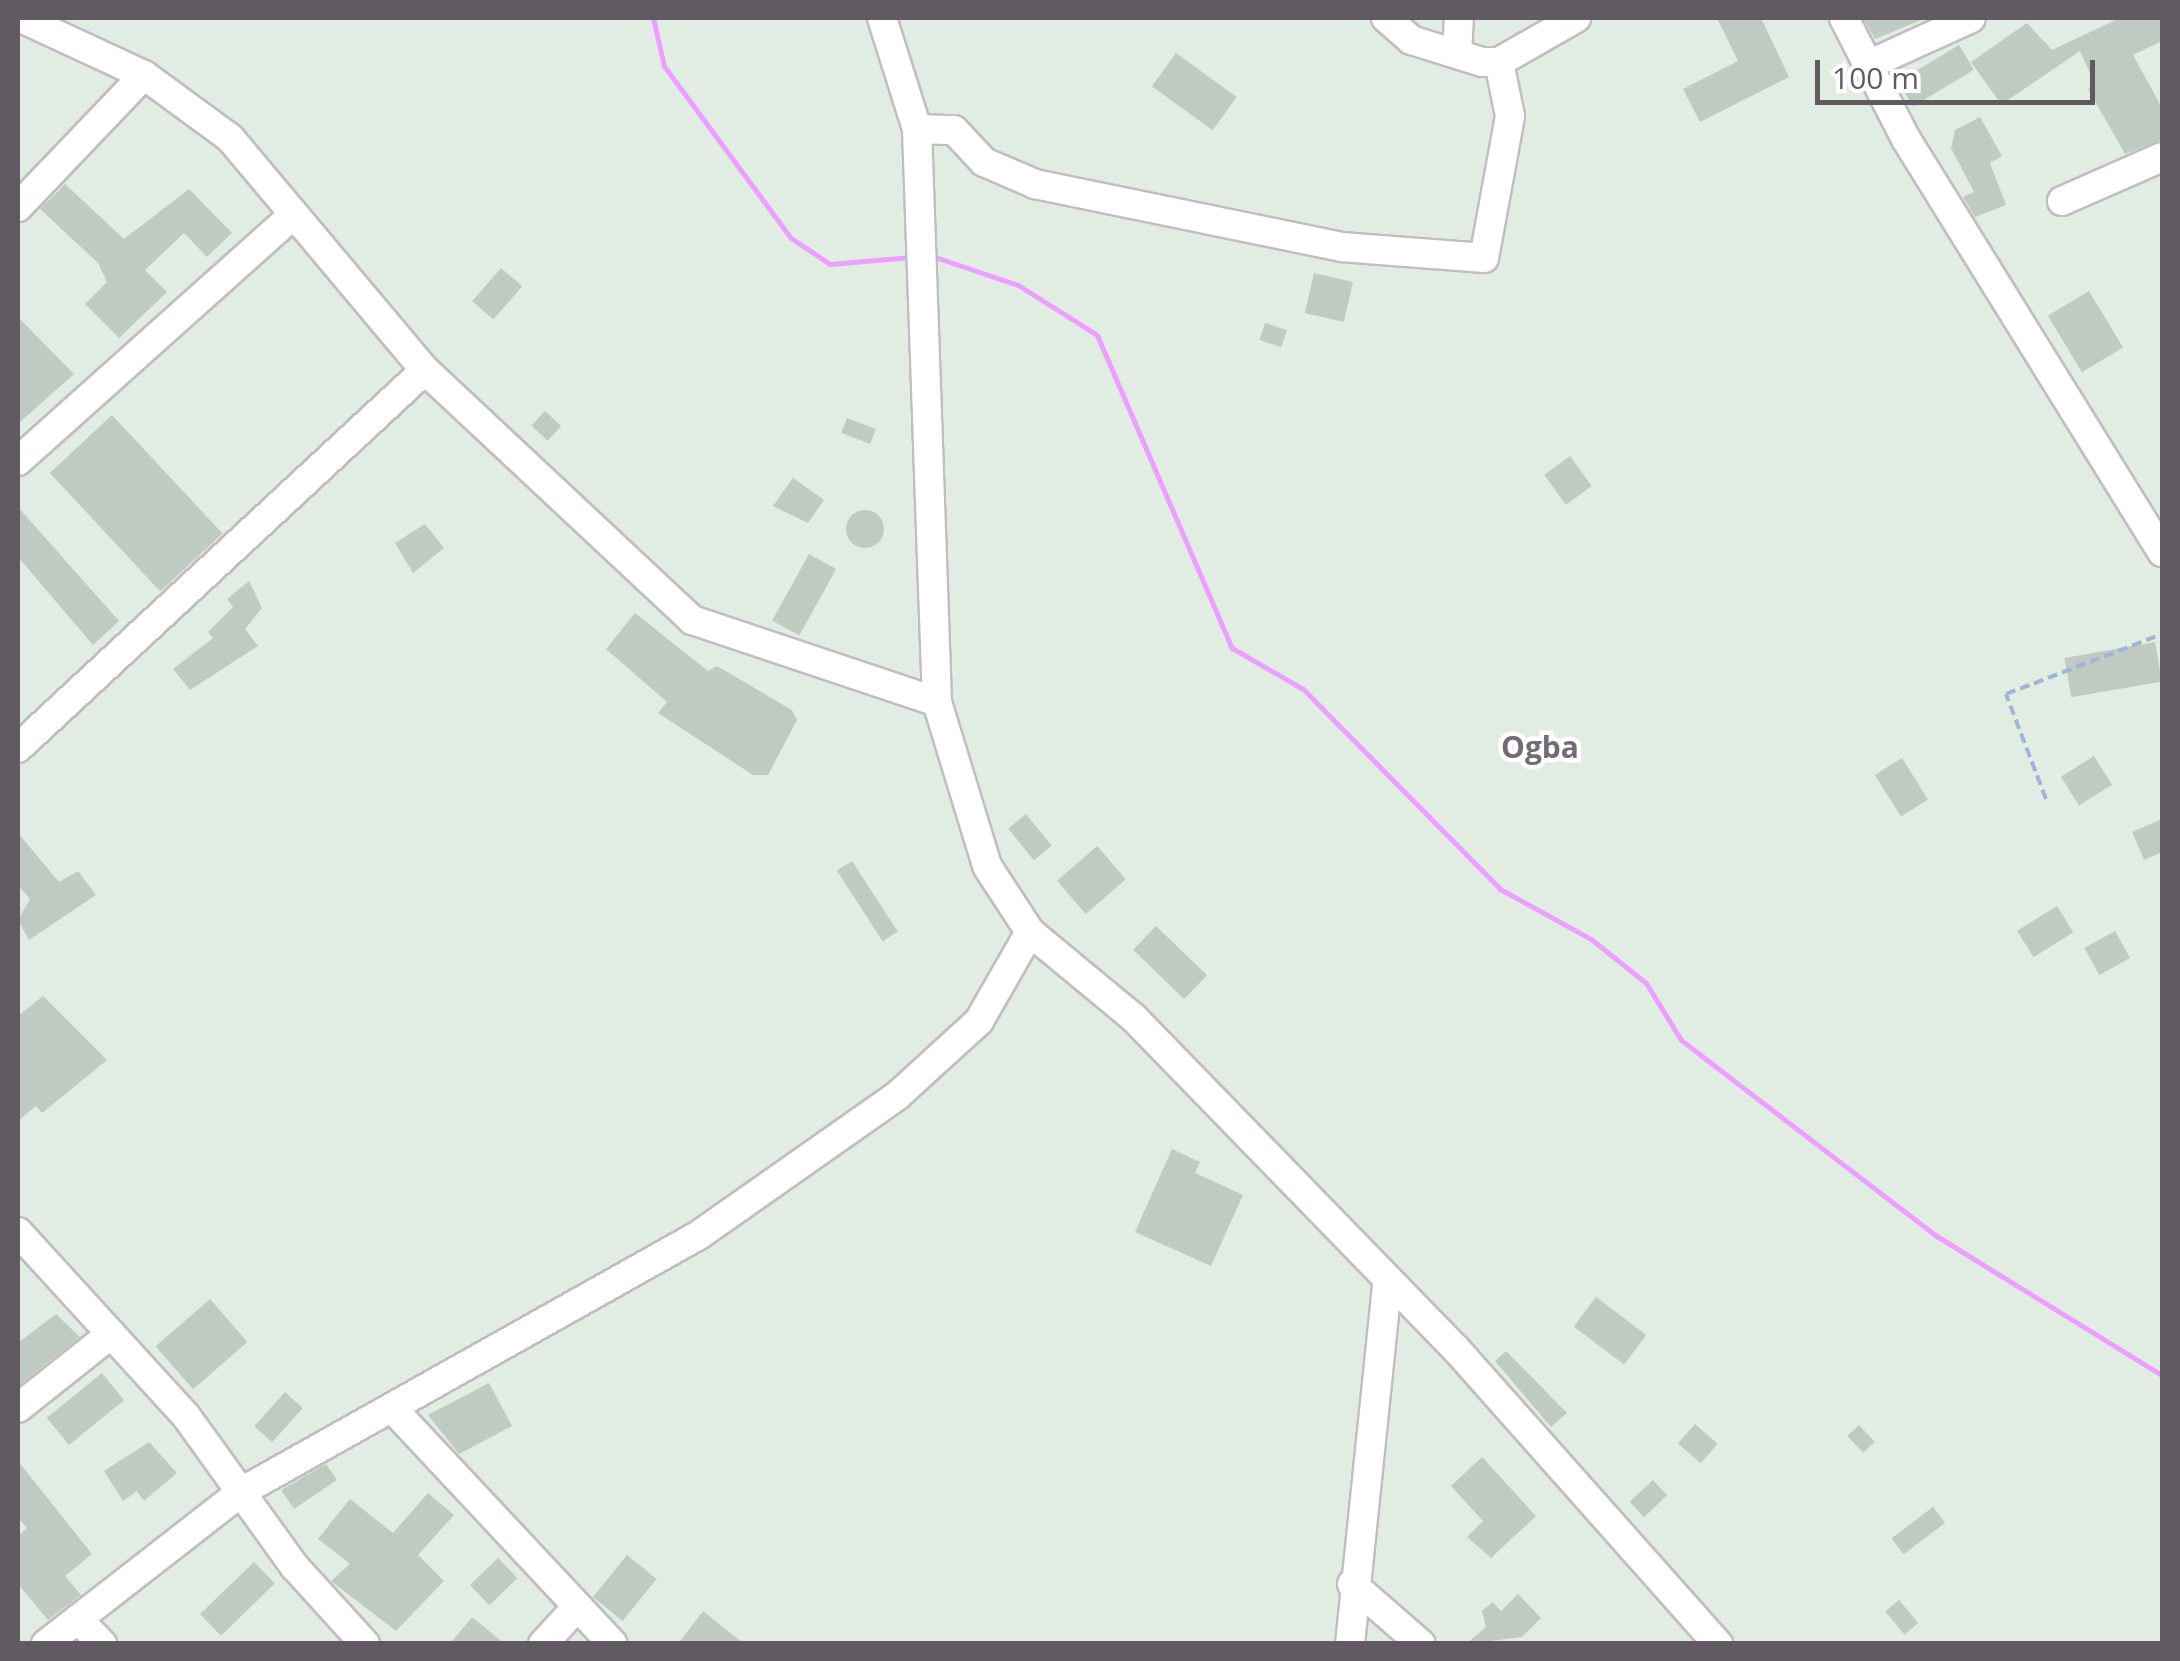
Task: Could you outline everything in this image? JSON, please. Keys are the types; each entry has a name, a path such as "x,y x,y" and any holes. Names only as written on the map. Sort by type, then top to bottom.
{"street":[{"path":"21,18 144,74 230,138 425,370 692,620 937,702"},
{"path":"882,18 916,129 918,284 937,702 971,826 1030,932 1134,1018 1388,1288 1456,1349 1718,1644"},
{"path":"1386,18 1411,40 1499,62 1576,18"},
{"path":"1457,54 1459,18"},
{"path":"1844,18 1868,65 2162,552"},
{"path":"1868,65 1971,18"},
{"path":"916,129 954,130 984,162 1035,184 1342,248 1484,258 1510,116 1499,62"},
{"path":"18,207 144,74"},
{"path":"2062,202 2162,157"},
{"path":"18,461 294,214"},
{"path":"18,748 425,370"},
{"path":"46,1644 241,1492 699,1235 898,1095 978,1021 1030,932"},
{"path":"18,1232 110,1334 365,1644"},
{"path":"1350,1644 1352,1584 1388,1288"},
{"path":"18,1408 110,1334"},
{"path":"392,1408 613,1644"},
{"path":"1352,1584 1421,1644"},
{"path":"543,1644 576,1608"},
{"path":"78,1619 102,1644"}],"path":[{"path":"2046,798 2006,694 2162,634"}],"building":[{"path":"1717,18 1761,18 1789,77 1700,122 1683,89 1738,61"},
{"path":"1863,18 1926,18 1875,39"},
{"path":"2120,18 2162,18 2162,41 2133,55 2162,108 2162,140 2125,154 2088,89 2095,85 2080,51 2008,100 1998,100 1971,62 2027,23 2052,50"},
{"path":"1959,45 1974,70 1913,106 1898,82"},
{"path":"1176,53 1237,97 1213,130 1152,86"},
{"path":"1980,117 2002,156 1990,163 2006,205 1975,217 1963,197 1974,192 1951,148 1955,130"},
{"path":"65,184 124,239 189,189 232,233 207,257 184,233 145,270 167,292 119,338 85,304 107,282 98,263 40,209"},
{"path":"501,268 522,286 493,320 472,301"},
{"path":"1314,273 1353,282 1344,322 1305,313"},
{"path":"2089,291 2123,348 2082,372 2048,316"},
{"path":"18,317 74,374 18,424"},
{"path":"1265,323 1287,330 1281,347 1259,340"},
{"path":"545,411 561,426 547,441 531,426"},
{"path":"112,415 222,533 160,591 50,473"},
{"path":"847,418 876,429 870,444 841,433"},
{"path":"1570,456 1592,486 1566,505 1544,475"},
{"path":"793,478 824,500 808,523 773,506"},
{"path":"18,507 119,621 93,645 18,557"},
{"path":"865,510 878,516 884,529 878,542 865,548 852,542 846,529 852,516"},
{"path":"425,524 444,548 413,573 395,543"},
{"path":"809,554 836,569 799,636 772,620"},
{"path":"249,581 262,608 245,629 258,646 190,690 173,669 213,638 208,632 233,607 227,599"},
{"path":"635,613 708,671 717,666 792,710 797,720 768,775 753,775 658,713 667,702 606,649"},
{"path":"2155,642 2162,681 2071,697 2064,658"},
{"path":"2094,756 2112,785 2079,806 2061,777"},
{"path":"1902,758 1928,800 1901,817 1875,775"},
{"path":"1026,814 1052,846 1034,860 1008,828"},
{"path":"2162,819 2162,852 2144,860 2132,832"},
{"path":"18,833 59,882 78,871 96,895 29,940 18,920 30,899 18,885"},
{"path":"1097,846 1126,879 1086,914 1057,881"},
{"path":"852,861 898,931 883,941 837,871"},
{"path":"2057,906 2073,932 2034,957 2017,931"},
{"path":"1156,926 1207,975 1184,999 1133,950"},
{"path":"2115,931 2130,958 2099,975 2084,948"},
{"path":"43,996 107,1060 42,1113 36,1106 18,1121 18,1016"},
{"path":"1172,1149 1200,1162 1195,1173 1243,1195 1211,1266 1135,1232"},
{"path":"1596,1297 1646,1335 1624,1364 1574,1327"},
{"path":"210,1299 247,1342 193,1389 156,1346"},
{"path":"56,1314 80,1337 18,1386 18,1343"},
{"path":"1506,1351 1567,1413 1551,1427 1495,1361"},
{"path":"102,1373 124,1400 69,1445 47,1418"},
{"path":"489,1383 512,1426 459,1454 428,1415"},
{"path":"285,1392 303,1408 272,1442 254,1426"},
{"path":"1695,1424 1718,1444 1701,1463 1678,1444"},
{"path":"1859,1425 1875,1442 1863,1453 1847,1436"},
{"path":"149,1442 177,1473 144,1501 137,1491 123,1501 104,1471"},
{"path":"1482,1457 1536,1516 1491,1558 1467,1537 1483,1521 1451,1486"},
{"path":"18,1461 92,1554 65,1576 81,1595 48,1620 18,1584 18,1536 27,1528 18,1518"},
{"path":"326,1464 337,1480 294,1509 281,1490"},
{"path":"1653,1480 1667,1495 1644,1517 1630,1502"},
{"path":"428,1493 454,1515 418,1555 444,1581 396,1631 331,1581 350,1564 318,1539 350,1499 393,1533"},
{"path":"1933,1507 1945,1523 1904,1554 1891,1538"},
{"path":"627,1555 657,1579 623,1621 593,1597"},
{"path":"498,1558 517,1578 489,1605 470,1585"},
{"path":"254,1562 275,1584 221,1636 200,1614"},
{"path":"1518,1594 1541,1618 1522,1637 1466,1644 1486,1627 1482,1611 1493,1602 1501,1611"},
{"path":"1899,1600 1918,1623 1904,1635 1885,1612"},
{"path":"703,1611 744,1644 678,1644"},
{"path":"472,1617 505,1644 450,1644"}],"waterway":[{"path":"653,18 664,66 791,238 830,264 911,257"},
{"path":"932,256 1018,285 1097,335 1232,648 1303,689 1500,889 1591,939 1646,983 1681,1040 1935,1235 2162,1375"}],"district":[{"name":"Ogba","path":"1540,747"}]}
